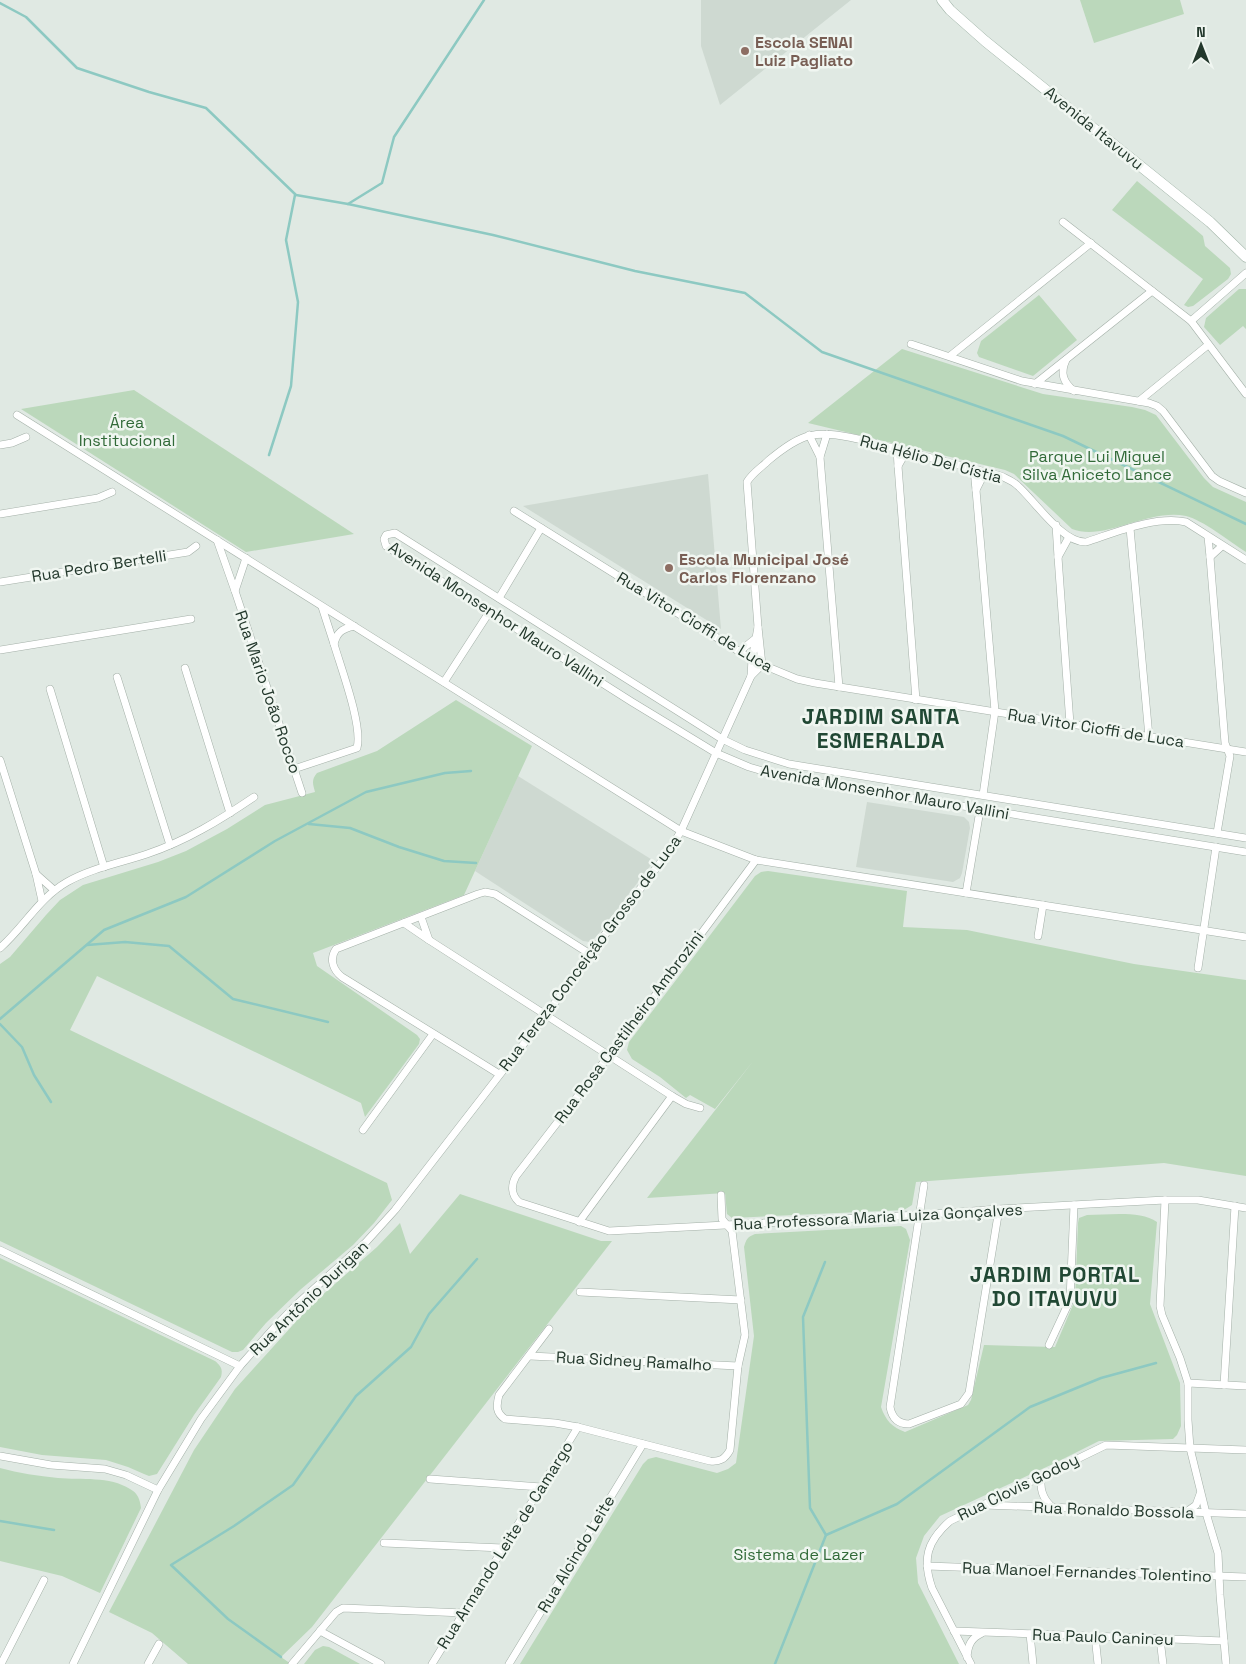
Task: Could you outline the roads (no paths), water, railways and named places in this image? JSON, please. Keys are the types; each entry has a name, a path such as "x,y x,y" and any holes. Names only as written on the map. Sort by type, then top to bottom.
{"main road":[{"name":"Avenida Itavuvu","path":"942,0 950,10 985,41 1210,222 1246,257"}],"street":[{"path":"1063,222 1191,321 1246,394"},
{"path":"950,356 1090,243"},
{"path":"1191,321 1246,273"},
{"path":"1035,384 1152,292"},
{"path":"911,344 1035,384 1139,401 1157,406 1212,476 1246,493"},
{"path":"1139,401 1208,345"},
{"path":"1067,359 1063,369 1064,379 1074,391"},
{"path":"18,415 681,831 731,852 756,860 1246,937"},
{"name":"Rua Hélio Del Cístia","path":"750,477 786,447 800,438 817,433 858,439 1011,480 1069,537"},
{"path":"827,434 820,457 839,687"},
{"path":"809,435 820,457"},
{"path":"0,445 12,443 26,437"},
{"path":"897,450 916,700"},
{"path":"898,466 906,452"},
{"path":"974,470 995,711 983,795"},
{"path":"976,490 985,472"},
{"name":"Rua Tereza Conceição Grosso de Luca","path":"395,1210 546,1015 667,854 681,831 751,676 762,665 747,486 750,477"},
{"path":"0,514 98,498 112,492"},
{"name":"Rua Vitor Cioffi de Luca","path":"514,511 762,665 797,678 916,700 1246,752"},
{"path":"1058,556 1069,537 1079,542 1086,542 1146,524 1178,520 1186,522 1246,560"},
{"path":"1056,525 1070,724"},
{"path":"499,598 541,528"},
{"path":"1130,528 1149,737"},
{"name":"Avenida Monsenhor Mauro Vallini","path":"1246,838 789,764 745,750 722,739 395,534 386,535 384,539 386,546 632,702 716,753 749,767 783,777 1246,852"},
{"path":"1208,537 1225,744 1230,756 1218,833"},
{"name":"Rua Mario João Rocco","path":"216,540 230,574 234,591 302,793"},
{"name":"Rua Pedro Bertelli","path":"0,582 188,552 196,546"},
{"path":"1210,557 1222,546"},
{"path":"230,574 230,559 242,556"},
{"name":"Rua Mario João Rocco","path":"234,591 242,556"},
{"path":"294,769 357,748 359,740 358,725 322,606"},
{"path":"444,682 490,611"},
{"path":"0,650 191,619"},
{"path":"334,644 343,619"},
{"path":"338,633 354,626"},
{"name":"Rua Tereza Conceição Grosso de Luca","path":"751,676 758,627"},
{"path":"740,651 756,638"},
{"path":"185,668 230,813"},
{"path":"118,678 170,845"},
{"path":"50,689 104,867"},
{"path":"0,760 36,874 42,901"},
{"path":"0,948 12,938 42,901 54,890 79,876 170,845 208,827 254,797"},
{"path":"966,893 980,810"},
{"path":"1198,968 1216,848"},
{"name":"Rua Rosa Castilheiro Ambrozini","path":"515,1198 513,1184 516,1176 756,860"},
{"path":"36,874 54,890"},
{"path":"499,1074 342,977 337,973 333,964 333,953 340,946 478,894 490,892 590,954"},
{"path":"1038,936 1043,905"},
{"path":"421,917 429,940"},
{"path":"404,923 610,1054 672,1096 686,1104 700,1108"},
{"path":"363,1130 433,1034"},
{"path":"579,1222 672,1096"},
{"path":"924,1185 890,1407 894,1418 903,1424 909,1424 961,1404 969,1393 998,1209"},
{"path":"549,1329 499,1396 497,1409 500,1416 505,1419 555,1422 710,1461 718,1462 723,1459 730,1450 738,1366 745,1335 732,1231 722,1219 721,1195"},
{"name":"Rua Professora Maria Luiza Gonçalves","path":"515,1198 526,1205 608,1231 728,1226 1165,1200 1198,1200 1246,1208"},
{"path":"1165,1200 1160,1306 1188,1383 1190,1448 1218,1553 1226,1664"},
{"path":"1049,1345 1070,1300 1074,1205"},
{"path":"1224,1385 1235,1206"},
{"name":"Rua Antônio Durigan","path":"73,1664 158,1490 201,1419 240,1366 291,1310 366,1242 395,1210"},
{"path":"0,1250 240,1366"},
{"path":"580,1292 741,1300"},
{"name":"Rua Sidney Ramalho","path":"530,1356 738,1366"},
{"path":"1188,1383 1246,1386"},
{"name":"Rua Armando Leite de Camargo","path":"432,1664 578,1427"},
{"name":"Rua Alcindo Leite","path":"509,1664 644,1444"},
{"name":"Rua Clovis Godoy","path":"969,1661 932,1588 927,1566 930,1543 938,1531 950,1521 1106,1445 1246,1450"},
{"path":"0,1456 51,1465 105,1469 126,1475 158,1490"},
{"path":"1042,1475 1041,1490 1045,1500 1052,1507"},
{"path":"430,1479 541,1487"},
{"path":"1186,1512 1196,1505 1200,1499 1201,1491"},
{"name":"Rua Ronaldo Bossola","path":"983,1505 1246,1514"},
{"path":"1211,1531 1218,1517 1225,1514"},
{"path":"384,1542 503,1548"},
{"name":"Rua Manoel Fernandes Tolentino","path":"927,1566 1246,1577"},
{"path":"1,1664 44,1580"},
{"path":"292,1664 336,1612 343,1608 464,1613"},
{"path":"320,1631 381,1664"},
{"name":"Rua Paulo Canineu","path":"954,1632 1224,1641"},
{"path":"969,1661 970,1641 983,1632"},
{"path":"1030,1634 1033,1664"},
{"path":"1095,1636 1098,1664"},
{"path":"1160,1639 1163,1664"},
{"path":"148,1664 159,1644"}],"waterway":[{"path":"348,204 382,183 394,137 484,0"},
{"path":"0,3 26,17 77,68 149,92 206,108 296,195 348,204 493,235 635,271 745,293 822,352 1063,436 1246,524"},
{"path":"269,455 291,386 298,302 286,240 295,195"},
{"path":"0,1019 104,930 186,897 275,841 366,792 445,773 471,771"},
{"path":"309,824 350,828 399,847 444,861 476,863"},
{"path":"87,945 125,942 169,946 233,999 328,1022"},
{"path":"0,1024 22,1047 34,1075 51,1102"},
{"path":"281,1657 228,1619 171,1565 234,1526 293,1485 356,1396 411,1347 429,1314 477,1259"},
{"path":"775,1664 826,1535 810,1508 803,1317 825,1262"},
{"path":"826,1535 897,1504 1030,1407 1101,1378 1156,1363"},
{"path":"0,1521 54,1530"}],"place":[{"name":"Escola SENAI Luiz Pagliato","path":"745,51"},
{"name":"Escola Municipal José Carlos Florenzano","path":"669,568"}],"district":[{"name":"JARDIM SANTA ESMERALDA","path":"881,728"},
{"name":"JARDIM PORTAL DO ITAVUVU","path":"1055,1286"}],"park label":[{"name":"Área Institucional","path":"127,431"},
{"name":"Parque Lui Miguel Silva Aniceto Lance","path":"1097,465"},
{"name":"Sistema de Lazer","path":"799,1554"}]}
